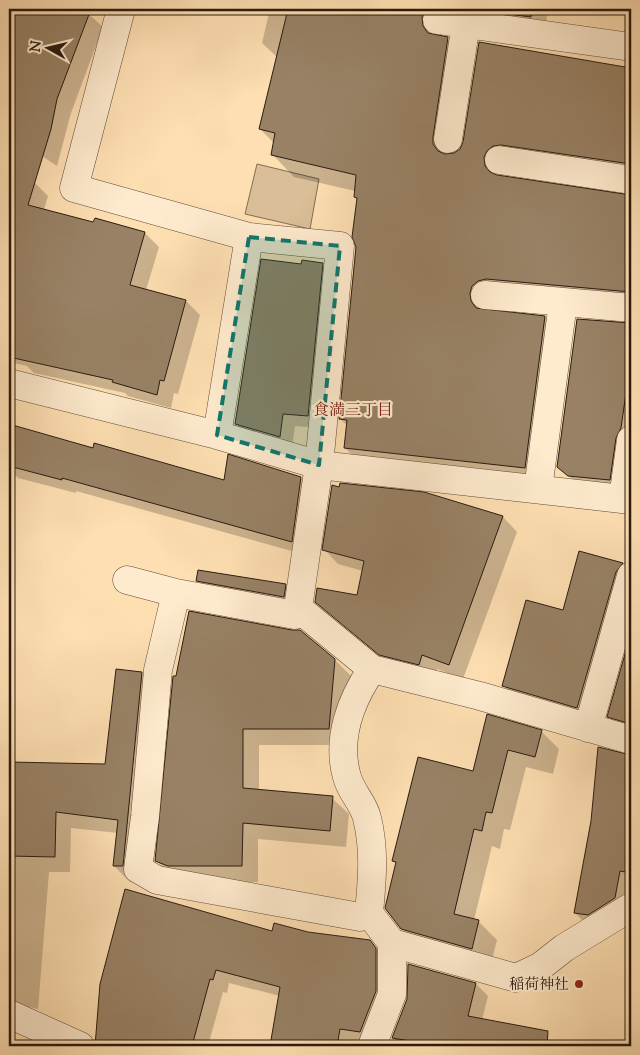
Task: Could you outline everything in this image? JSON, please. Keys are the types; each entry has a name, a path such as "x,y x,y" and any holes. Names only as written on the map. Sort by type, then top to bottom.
{"street":[{"path":"122,9 74,188 249,236 340,246 319,465 298,608 295,615 176,593 127,580"},
{"path":"437,20 631,48"},
{"path":"448,140 466,24"},
{"path":"499,160 631,180"},
{"path":"217,435 249,236"},
{"path":"485,295 631,308"},
{"path":"538,490 563,303"},
{"path":"9,383 217,435 319,465 627,500 631,440"},
{"path":"588,728 631,576"},
{"path":"176,593 158,670 145,817 138,869 157,880 254,899 360,917 370,913"},
{"path":"298,608 372,669 480,696 631,740"},
{"path":"372,669 350,707 344,741 347,777 367,817 374,862 370,913 392,943 392,994 372,1046"},
{"path":"392,943 516,978 541,966 564,948 631,907"},
{"path":"9,1014 80,1046"}],"highlighted area":[{"path":"249,237 340,246 319,465 217,435"}],"shaded area":[{"path":"257,164 319,179 310,229 245,214"}],"building":[{"path":"9,9 91,9 57,99 51,129 28,205 93,222 95,218 145,232 130,285 186,300 164,381 160,380 157,395 112,382 113,380 9,357"},
{"path":"288,9 427,9 422,17 423,26 428,33 448,37 433,137 433,144 438,151 445,154 454,153 460,149 463,142 479,42 631,68 631,164 501,145 493,146 484,157 485,166 490,172 497,175 631,195 631,292 486,279 478,281 472,286 470,293 471,301 476,308 545,316 525,468 344,448 347,420 339,419 356,247 352,237 357,198 354,197 356,175 271,155 275,133 259,129"},
{"path":"470,9 533,9 531,17"},
{"path":"261,259 301,264 302,260 323,263 308,416 283,414 280,437 235,424"},
{"path":"577,319 631,323 631,358 621,428 616,438 610,480 568,476 557,467"},
{"path":"9,424 93,448 94,443 224,480 228,454 301,477 292,542 62,478 62,480 9,466"},
{"path":"340,483 424,492 503,516 449,665 422,655 419,665 379,655 315,602 317,588 357,595 364,561 322,550 332,485 339,487"},
{"path":"579,551 623,563 616,572 577,708 502,686 526,600 563,610"},
{"path":"198,570 286,584 284,597 196,581"},
{"path":"189,611 300,630 335,659 329,729 243,729 243,788 333,796 330,831 243,823 242,866 168,866 155,861 173,676 176,676"},
{"path":"631,633 631,724 607,717"},
{"path":"116,669 142,672 123,866 113,866 118,820 56,812 55,857 9,856 9,762 105,764"},
{"path":"487,714 542,730 535,757 508,750 492,813 486,812 482,831 474,829 454,914 479,920 472,949 401,929 385,908 396,862 392,861 418,757 473,771"},
{"path":"598,747 631,755 631,873 620,871 615,898 588,915 574,913 591,821"},
{"path":"125,889 272,931 274,923 308,932 370,940 376,948 376,991 360,1032 340,1029 337,1046 270,1046 280,987 216,970 213,980 210,979 192,1046 95,1046 100,984"},
{"path":"408,964 476,983 468,1016 548,1031 547,1046 440,1046 392,1038 407,999"}],"place":[{"name":"稲荷神社","path":"579,984"}],"district":[{"name":"食満三丁目","path":"353,409"}]}
